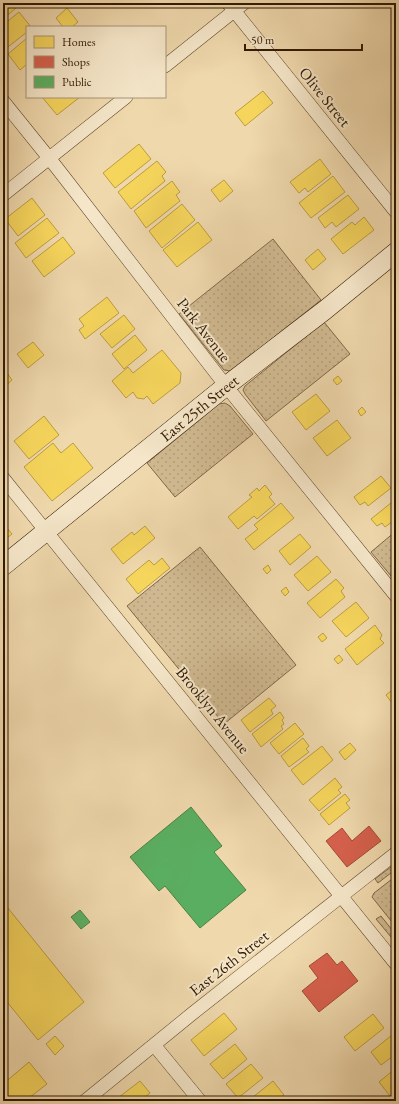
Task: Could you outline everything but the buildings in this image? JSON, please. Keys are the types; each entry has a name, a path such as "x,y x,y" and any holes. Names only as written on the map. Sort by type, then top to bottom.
{"street":[{"path":"166,65 235,6"},
{"name":"Olive Street","path":"235,6 396,212"},
{"path":"3,195 125,98"},
{"name":"Park Avenue","path":"3,101 226,386 396,596"},
{"name":"East 25th Street","path":"3,566 226,386 325,310 396,252"},
{"name":"Brooklyn Avenue","path":"3,478 396,964"},
{"name":"East 26th Street","path":"85,1101 396,853"},
{"path":"154,1045 200,1101"}],"shaded area":[{"path":"273,239 321,300 231,371 224,370 179,314"},
{"path":"324,322 350,354 266,421 245,394 243,390 245,386"},
{"path":"225,403 230,406 253,434 175,497 147,463 219,404"},
{"path":"396,531 396,582 371,552"},
{"path":"200,547 296,665 224,724 127,606"},
{"path":"396,863 396,869 378,883 375,879"},
{"path":"396,876 396,927 372,897 374,893"},
{"path":"381,916 396,935 396,943 376,919"}]}
